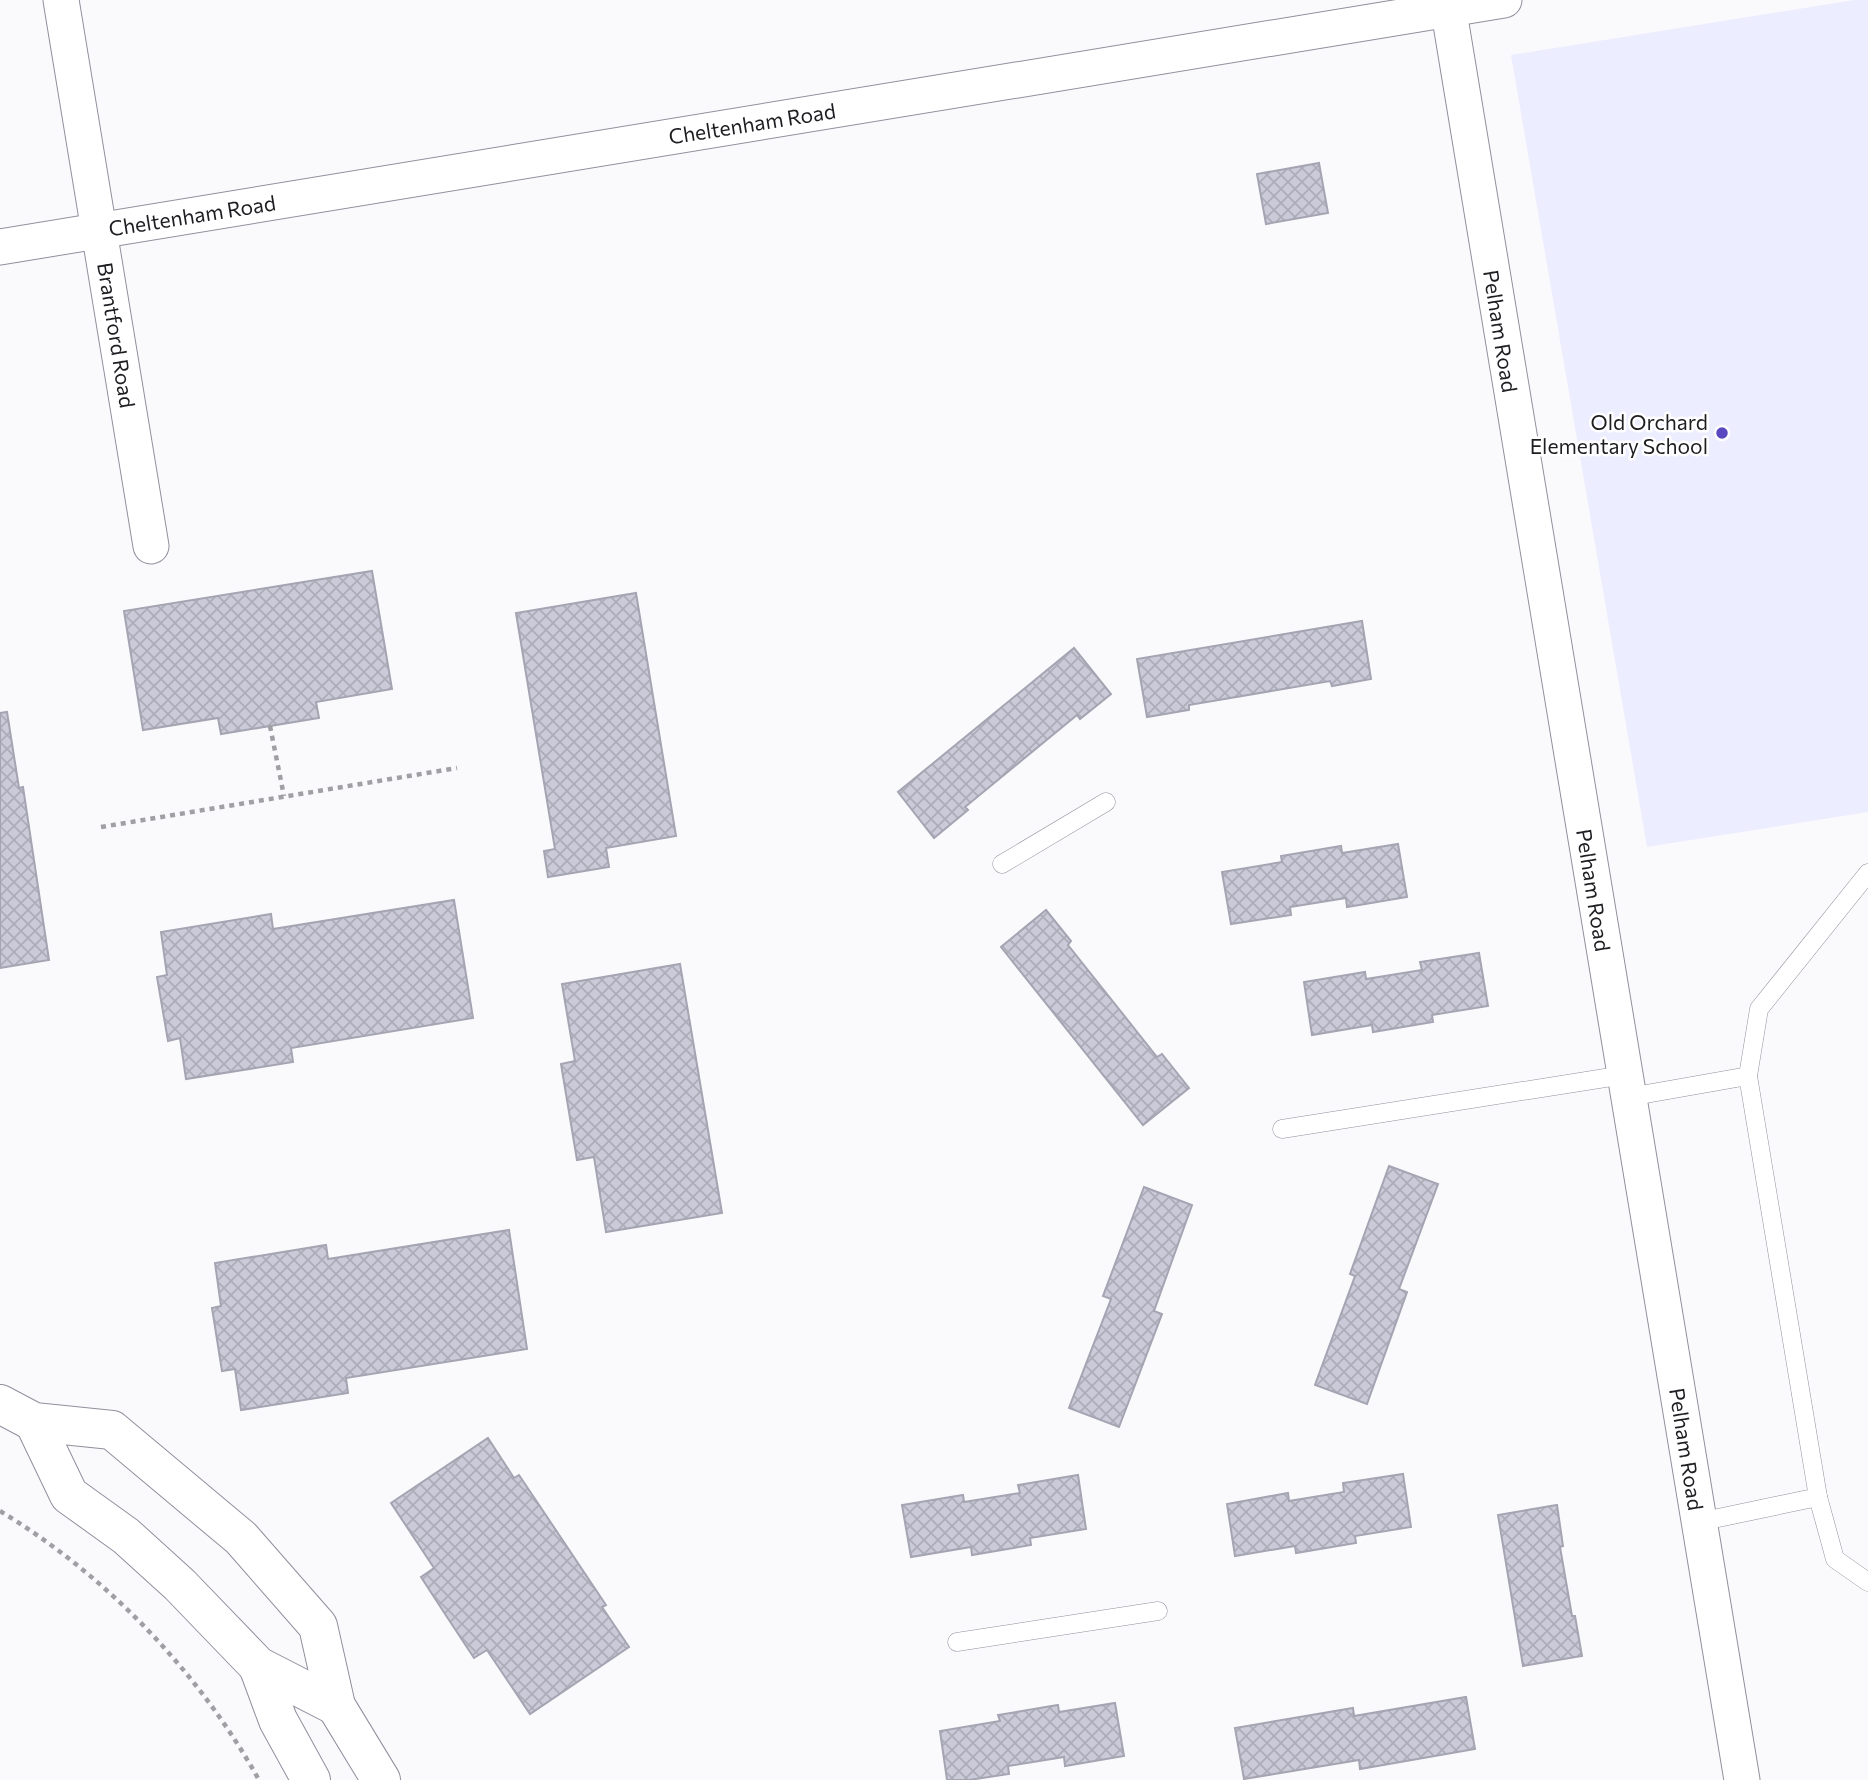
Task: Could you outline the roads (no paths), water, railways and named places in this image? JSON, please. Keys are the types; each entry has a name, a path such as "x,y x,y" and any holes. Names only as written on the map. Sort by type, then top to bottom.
{"street":[{"name":"Brantford Road","path":"61,0 151,546"},
{"name":"Cheltenham Road","path":"0,247 1448,5 1504,0"},
{"name":"Pelham Road","path":"1448,5 1742,1780"},
{"path":"0,1404 34,1422 113,1430 241,1538 317,1626 337,1706 381,1780"},
{"path":"34,1422 69,1495 126,1535 180,1585 258,1666 337,1706"},
{"path":"258,1666 278,1720 311,1780"}],"lane":[{"path":"1002,864 1106,802"},
{"path":"1868,873 1759,1009 1748,1076 1818,1497 1835,1559 1868,1582"},
{"path":"1282,1129 1627,1086 1748,1076"},
{"path":"1699,1522 1818,1497"},
{"path":"957,1642 1158,1611"}],"place":[{"name":"Old Orchard Elementary School","path":"1722,433"}]}
